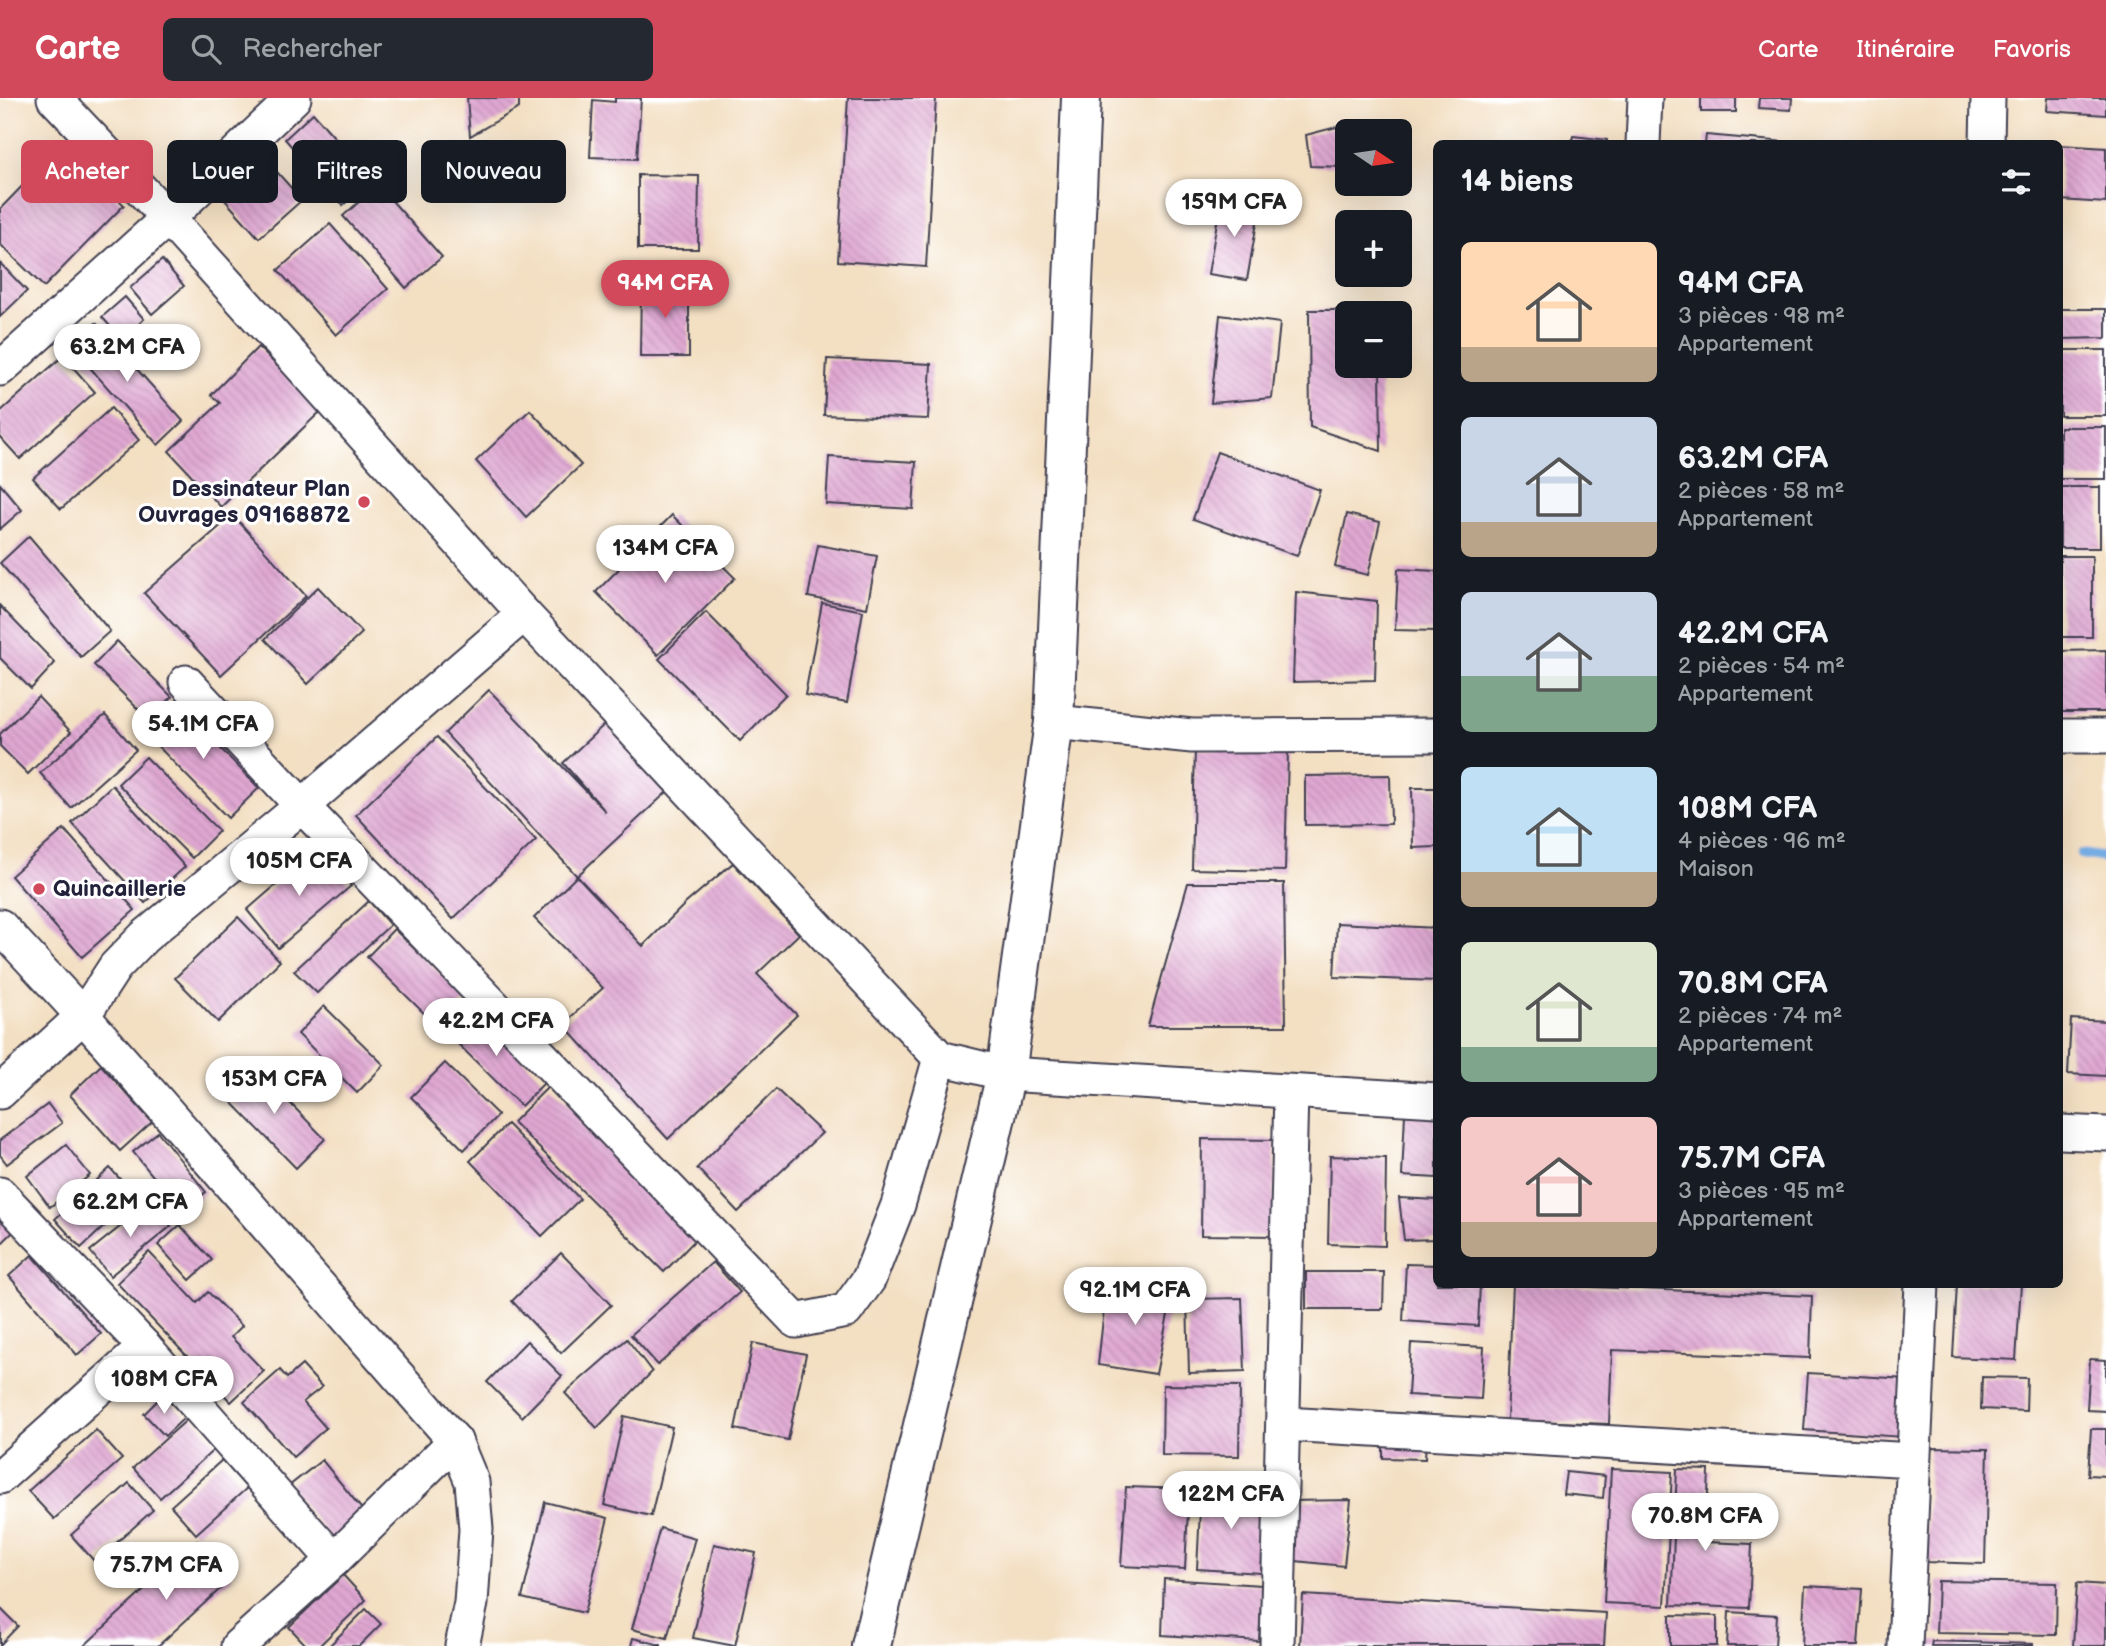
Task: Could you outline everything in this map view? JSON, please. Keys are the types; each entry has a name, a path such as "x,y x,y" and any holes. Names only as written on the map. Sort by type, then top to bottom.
{"street":[{"path":"54,98 168,218 524,614 940,1058 1006,1074 1433,1100"},
{"path":"0,369 168,218 294,98"},
{"path":"870,1646 1006,1074 1054,722 1081,98"},
{"path":"1643,140 1645,98"},
{"path":"1987,140 1988,98"},
{"path":"0,1092 83,1016 115,967 144,937 302,806 524,614"},
{"path":"186,682 796,1321 846,1311 869,1279 898,1205 940,1058"},
{"path":"1054,722 1192,736 1433,735"},
{"path":"2063,736 2106,736"},
{"path":"0,926 83,1016 455,1441 472,1482 476,1529 471,1603 462,1646"},
{"path":"1277,1646 1291,1092"},
{"path":"2063,1132 2106,1134"},
{"path":"0,1194 145,1347 334,1560"},
{"path":"1905,1646 1922,1288"},
{"path":"0,1477 145,1347"},
{"path":"1284,1424 1913,1460"},
{"path":"238,1646 334,1560 455,1441"}],"building":[{"path":"467,98 519,98 519,108 470,136"},
{"path":"615,98 641,98 637,159 590,157 593,100 615,102"},
{"path":"848,98 936,98 926,267 838,261"},
{"path":"1701,98 1736,98 1736,112 1701,112"},
{"path":"1759,98 1792,98 1791,110 1758,108"},
{"path":"2048,98 2106,98 2106,115 2047,111"},
{"path":"313,113 337,140 292,140 292,147 285,139"},
{"path":"1335,127 1335,167 1310,166 1306,135"},
{"path":"1706,135 1762,140 1705,140"},
{"path":"1573,136 1607,140 1572,140"},
{"path":"2063,145 2106,148 2106,203 2063,200"},
{"path":"278,173 292,189 292,203 299,203 259,238 228,203 278,203"},
{"path":"638,175 699,176 698,249 638,249"},
{"path":"21,187 21,203 124,205 44,287 0,244 0,209"},
{"path":"1221,199 1260,205 1247,280 1208,274"},
{"path":"358,203 394,203 442,257 406,288 343,216"},
{"path":"330,224 388,289 336,335 278,270"},
{"path":"162,260 184,286 152,314 130,288"},
{"path":"0,263 27,291 0,317"},
{"path":"641,282 689,283 689,357 640,357"},
{"path":"125,297 144,319 122,340 102,317"},
{"path":"2063,309 2106,309 2106,338 2063,339"},
{"path":"1309,310 1335,310 1335,378 1380,378 1381,451 1310,427"},
{"path":"1220,315 1280,323 1272,398 1211,403"},
{"path":"96,323 183,421 158,445 71,346"},
{"path":"258,347 322,410 221,507 169,451 220,403 211,395"},
{"path":"2063,350 2106,350 2106,416 2063,416"},
{"path":"63,356 95,392 20,459 0,437 0,412"},
{"path":"827,359 931,364 928,419 824,415"},
{"path":"111,408 139,440 61,509 33,478"},
{"path":"530,410 581,465 526,517 476,461"},
{"path":"2063,427 2106,427 2106,479 2063,479"},
{"path":"1217,452 1320,490 1297,556 1193,519"},
{"path":"829,457 916,462 913,509 826,504"},
{"path":"0,484 22,510 0,529"},
{"path":"2063,487 2100,487 2100,548 2063,548"},
{"path":"1347,514 1380,522 1368,575 1335,567"},
{"path":"233,515 306,596 221,675 144,593"},
{"path":"672,515 735,578 658,655 596,592"},
{"path":"29,536 110,631 81,657 0,563"},
{"path":"818,545 877,556 867,608 808,597"},
{"path":"2063,556 2092,556 2092,637 2063,637"},
{"path":"1398,569 1433,571 1433,631 1395,630"},
{"path":"318,587 362,633 308,684 265,639"},
{"path":"1296,592 1377,601 1375,680 1293,682"},
{"path":"822,603 863,611 847,703 805,695"},
{"path":"0,606 55,663 31,689 0,658"},
{"path":"706,612 786,694 740,741 659,659"},
{"path":"117,641 172,697 149,720 94,665"},
{"path":"2106,650 2106,712 2063,712 2063,651"},
{"path":"489,690 606,812 563,763 606,723 667,792 577,876 445,733"},
{"path":"38,697 71,732 28,774 0,746 0,734"},
{"path":"178,705 259,788 228,818 147,735"},
{"path":"105,715 136,750 71,808 40,773"},
{"path":"437,737 536,840 453,919 356,815"},
{"path":"1195,749 1288,752 1285,871 1192,869"},
{"path":"146,757 219,831 192,858 118,784"},
{"path":"1390,775 1391,824 1305,825 1305,776"},
{"path":"112,785 185,867 145,903 72,823"},
{"path":"1412,788 1433,788 1433,847 1413,848"},
{"path":"64,829 135,910 82,957 11,876"},
{"path":"319,848 351,886 278,948 247,910"},
{"path":"733,863 799,934 757,974 797,1015 668,1139 563,1024 603,988 534,918 577,876 643,946 686,903"},
{"path":"1188,883 1284,883 1286,1026 1148,1026"},
{"path":"369,901 390,925 317,993 294,971"},
{"path":"238,917 280,961 218,1022 175,978"},
{"path":"1337,923 1433,928 1433,981 1334,977"},
{"path":"394,929 466,999 438,1027 367,957"},
{"path":"324,1006 384,1065 357,1093 298,1034"},
{"path":"472,1009 545,1082 521,1106 448,1034"},
{"path":"2071,1019 2106,1021 2106,1076 2068,1074"},
{"path":"445,1063 498,1115 464,1150 411,1097"},
{"path":"252,1064 325,1139 296,1168 223,1093"},
{"path":"101,1065 152,1122 120,1151 70,1095"},
{"path":"550,1085 701,1234 664,1272 513,1122"},
{"path":"776,1089 822,1133 738,1212 697,1168"},
{"path":"48,1104 62,1123 7,1164 0,1155 0,1140"},
{"path":"1405,1114 1433,1114 1433,1178 1402,1176"},
{"path":"507,1124 580,1199 542,1236 470,1161"},
{"path":"158,1132 206,1192 182,1211 133,1152"},
{"path":"1202,1139 1275,1140 1274,1236 1201,1235"},
{"path":"66,1145 90,1175 50,1207 27,1176"},
{"path":"1330,1156 1386,1158 1385,1246 1328,1244"},
{"path":"110,1168 136,1197 81,1248 55,1219"},
{"path":"1399,1198 1433,1200 1433,1239 1404,1240"},
{"path":"151,1202 171,1226 110,1276 90,1251"},
{"path":"0,1212 16,1229 0,1245"},
{"path":"180,1225 212,1260 190,1280 158,1245"},
{"path":"149,1252 197,1303 208,1292 242,1326 231,1337 264,1371 231,1402 117,1283"},
{"path":"561,1253 611,1305 561,1353 512,1301"},
{"path":"32,1255 101,1334 77,1355 9,1276"},
{"path":"713,1262 740,1292 658,1365 631,1335"},
{"path":"1406,1264 1433,1265 1433,1288 1480,1288 1478,1326 1403,1321"},
{"path":"1306,1272 1384,1272 1383,1309 1306,1309"},
{"path":"1175,1280 1156,1374 1098,1365 1106,1291"},
{"path":"1513,1288 1613,1288 1812,1296 1810,1358 1612,1350 1609,1424 1507,1420"},
{"path":"1957,1288 2021,1288 2016,1360 1953,1357"},
{"path":"1242,1298 1245,1371 1189,1373 1187,1299"},
{"path":"627,1339 652,1372 597,1428 565,1393"},
{"path":"527,1341 562,1376 522,1417 487,1382"},
{"path":"753,1343 806,1354 788,1440 735,1429"},
{"path":"1411,1343 1484,1347 1481,1399 1408,1395"},
{"path":"2090,1359 2106,1360 2106,1411 2087,1410"},
{"path":"302,1365 322,1387 303,1402 326,1428 293,1457 244,1402 280,1370 287,1378"},
{"path":"1808,1373 1907,1379 1903,1437 1804,1430"},
{"path":"1982,1377 2027,1378 2026,1411 1981,1409"},
{"path":"1163,1385 1240,1386 1239,1456 1162,1455"},
{"path":"163,1395 185,1417 165,1436 144,1414"},
{"path":"191,1416 218,1446 160,1498 133,1468"},
{"path":"624,1416 672,1427 651,1516 604,1505"},
{"path":"2091,1429 2106,1429 2106,1476 2088,1475"},
{"path":"96,1430 122,1459 54,1519 28,1491"},
{"path":"1383,1438 1426,1438 1425,1459 1383,1458"},
{"path":"1929,1448 1988,1449 1985,1564 1926,1562"},
{"path":"222,1460 247,1488 196,1534 171,1506"},
{"path":"322,1460 365,1513 332,1540 289,1486"},
{"path":"1611,1469 1672,1472 1665,1606 1604,1603"},
{"path":"1677,1469 1709,1470 1706,1542 1752,1544 1749,1608 1671,1605"},
{"path":"1566,1472 1605,1476 1603,1498 1563,1494"},
{"path":"129,1483 153,1510 95,1562 71,1535"},
{"path":"1126,1487 1189,1489 1185,1569 1121,1566"},
{"path":"1201,1490 1266,1493 1261,1573 1197,1569"},
{"path":"1351,1500 1344,1566 1286,1560 1289,1501"},
{"path":"545,1502 608,1518 584,1613 522,1598"},
{"path":"660,1528 695,1538 667,1638 632,1629"},
{"path":"197,1541 232,1578 158,1646 84,1646"},
{"path":"714,1544 756,1553 735,1646 693,1638"},
{"path":"343,1575 366,1600 319,1646 307,1646 289,1627"},
{"path":"1164,1579 1262,1585 1259,1641 1162,1635"},
{"path":"1938,1581 2057,1583 2056,1635 1936,1633"},
{"path":"2077,1583 2106,1585 2106,1646 2073,1646"},
{"path":"1805,1586 1862,1589 1858,1646 1802,1646"},
{"path":"1303,1595 1606,1613 1604,1646 1300,1646"},
{"path":"0,1608 18,1626 0,1645"},
{"path":"366,1609 381,1624 359,1646 329,1646"},
{"path":"1729,1612 1777,1615 1775,1646 1727,1646"},
{"path":"1670,1615 1717,1616 1717,1646 1670,1646"},
{"path":"633,1638 661,1645 661,1646 631,1646"},
{"path":"1932,1641 2033,1644 2033,1646 1931,1646"}],"waterway":[{"path":"2081,854 2106,858"}],"place":[{"name":"Dessinateur Plan Ouvrages 09168872","path":"364,502"},
{"name":"Quincaillerie","path":"39,889"}]}
